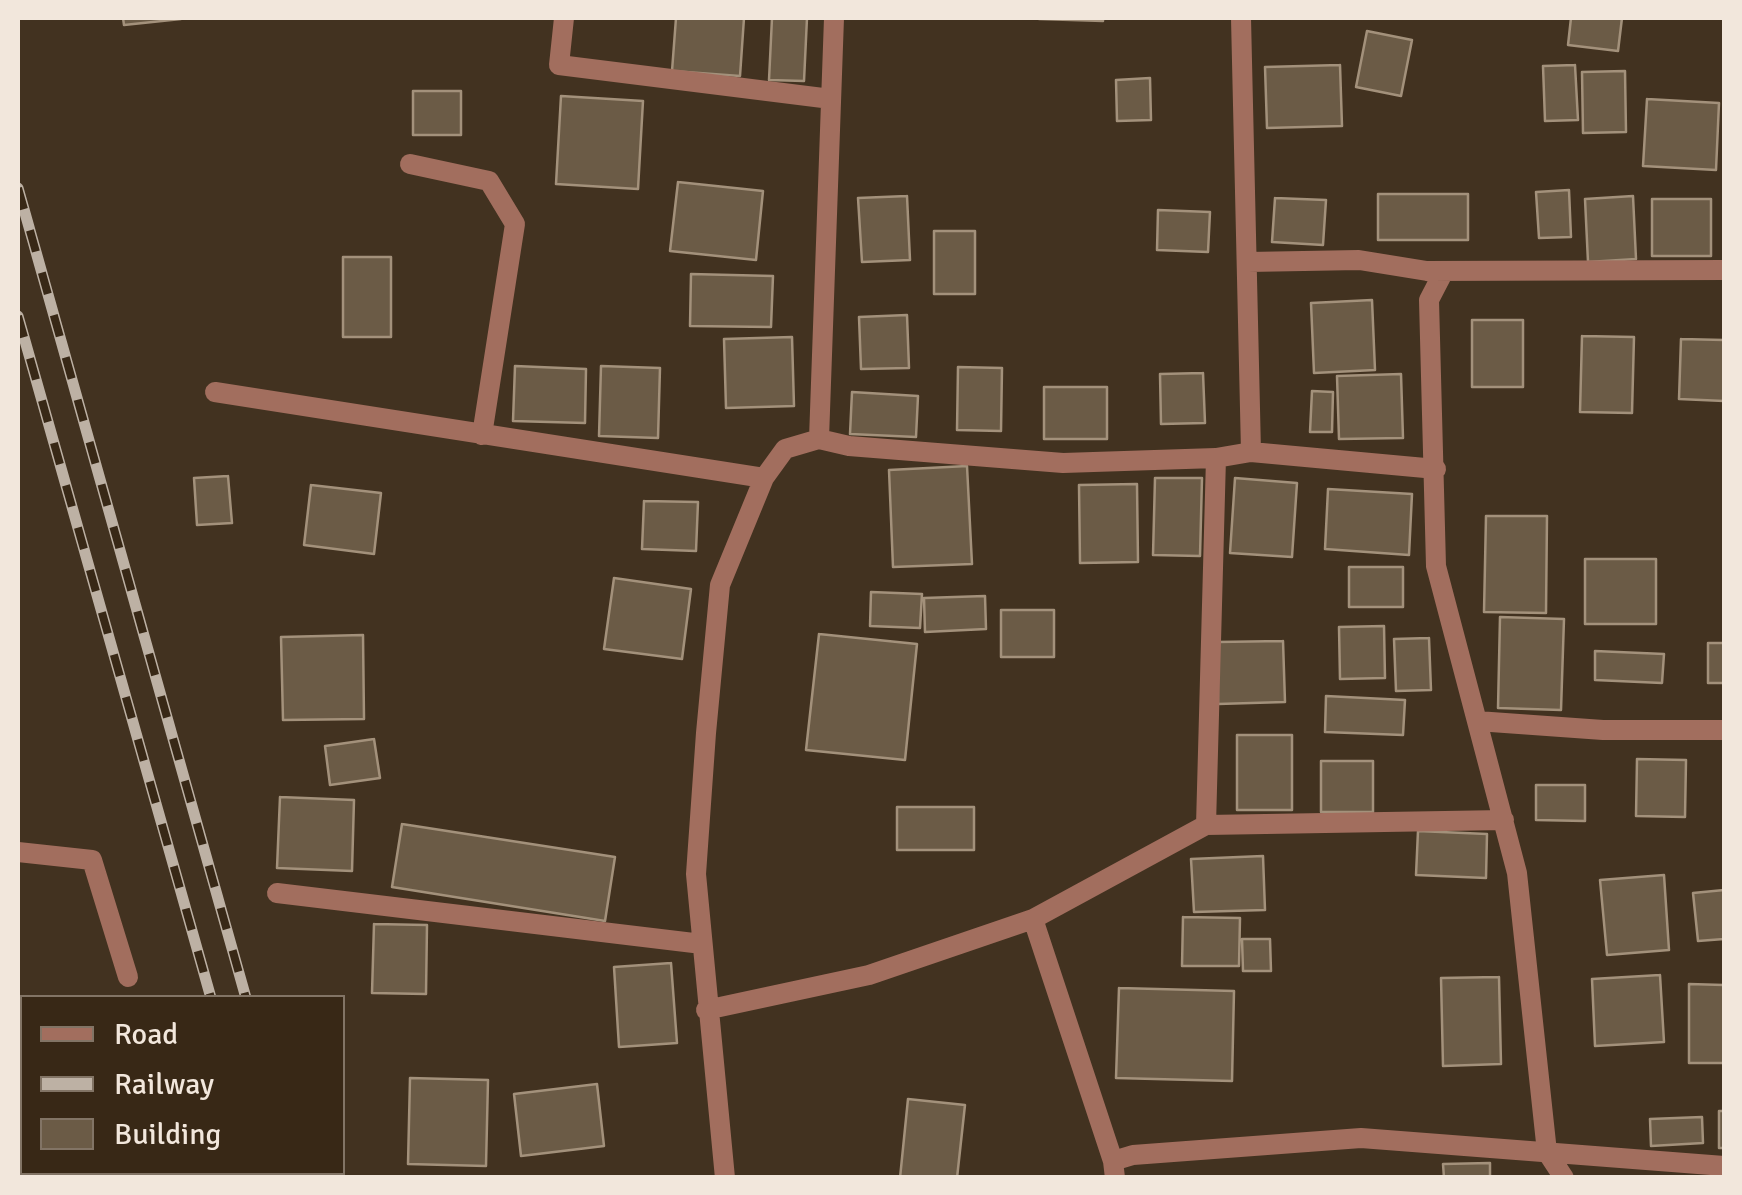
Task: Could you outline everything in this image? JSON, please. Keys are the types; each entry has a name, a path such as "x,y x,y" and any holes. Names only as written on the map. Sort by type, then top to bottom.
{"street":[{"path":"564,18 559,65 832,99"},
{"path":"819,438 834,18"},
{"path":"1241,18 1251,452"},
{"path":"410,164 489,181 515,224 482,435"},
{"path":"1248,262 1359,260 1442,273 1429,300 1436,566 1517,872 1548,1152 1564,1178"},
{"path":"1428,270 1724,270"},
{"path":"214,392 764,478"},
{"path":"724,1178 696,874 720,586 764,478 785,450 819,438 849,446 1063,463 1216,458 1251,452 1436,469"},
{"path":"1206,824 1216,458"},
{"path":"1477,721 1603,730 1724,730"},
{"path":"706,1010 869,975 1034,919 1206,824 1504,820"},
{"path":"18,852 92,860 128,977"},
{"path":"277,893 702,944"},
{"path":"1034,919 1114,1169 1132,1155 1361,1138 1724,1166"}],"building":[{"path":"123,18 181,18 181,19 124,25"},
{"path":"676,18 744,18 740,76 672,71"},
{"path":"772,18 807,18 804,81 769,80"},
{"path":"1103,18 1103,21 1039,19"},
{"path":"1571,18 1622,18 1618,51 1568,45"},
{"path":"1367,31 1412,40 1401,96 1356,87"},
{"path":"1340,65 1342,126 1267,128 1265,67"},
{"path":"1575,65 1578,120 1545,121 1543,66"},
{"path":"1625,71 1626,132 1583,133 1582,72"},
{"path":"1150,78 1151,120 1117,121 1116,80"},
{"path":"413,91 461,91 461,135 413,135"},
{"path":"561,96 643,101 638,189 556,184"},
{"path":"1647,99 1719,103 1716,170 1643,166"},
{"path":"678,182 763,191 756,260 670,251"},
{"path":"1569,190 1571,237 1539,238 1536,192"},
{"path":"1378,194 1468,194 1468,240 1378,240"},
{"path":"907,196 910,260 862,262 858,198"},
{"path":"1633,196 1636,259 1588,262 1585,199"},
{"path":"1275,198 1326,200 1323,245 1272,242"},
{"path":"1652,199 1711,199 1711,256 1652,256"},
{"path":"1158,210 1210,212 1208,252 1157,250"},
{"path":"934,231 975,231 975,294 934,294"},
{"path":"343,257 391,257 391,337 343,337"},
{"path":"691,274 773,276 771,327 690,326"},
{"path":"1372,300 1375,370 1314,373 1311,303"},
{"path":"907,315 909,368 861,369 859,317"},
{"path":"1472,320 1523,320 1523,387 1472,387"},
{"path":"1582,336 1634,337 1632,413 1580,412"},
{"path":"792,337 794,406 726,408 724,339"},
{"path":"1681,339 1724,340 1724,401 1679,399"},
{"path":"515,366 586,369 585,423 513,421"},
{"path":"601,366 660,368 658,438 599,436"},
{"path":"958,367 1002,368 1001,431 957,430"},
{"path":"1203,373 1205,423 1161,424 1160,374"},
{"path":"1401,374 1403,438 1339,439 1337,376"},
{"path":"1044,387 1107,387 1107,439 1044,439"},
{"path":"1312,391 1333,392 1332,432 1310,432"},
{"path":"852,392 918,396 916,437 850,434"},
{"path":"967,466 972,564 893,567 889,470"},
{"path":"228,476 232,523 197,525 194,478"},
{"path":"1155,478 1202,478 1200,556 1153,555"},
{"path":"1235,478 1297,483 1292,557 1230,553"},
{"path":"1137,484 1138,562 1080,563 1079,485"},
{"path":"311,485 381,493 374,554 304,545"},
{"path":"1328,489 1412,494 1409,555 1325,549"},
{"path":"644,501 698,502 696,551 642,549"},
{"path":"1486,516 1547,516 1546,613 1484,612"},
{"path":"1585,559 1656,559 1656,624 1585,624"},
{"path":"1349,567 1403,567 1403,607 1349,607"},
{"path":"614,578 691,589 682,659 604,649"},
{"path":"871,592 922,594 920,628 870,626"},
{"path":"985,596 986,629 925,632 924,598"},
{"path":"1001,610 1054,610 1054,657 1001,657"},
{"path":"1500,617 1564,619 1561,710 1498,708"},
{"path":"1384,626 1385,678 1340,679 1339,627"},
{"path":"819,634 917,644 905,760 806,750"},
{"path":"363,635 364,719 283,720 281,637"},
{"path":"1429,638 1431,690 1396,691 1394,639"},
{"path":"1283,641 1285,702 1218,704 1217,642"},
{"path":"1708,643 1724,643 1724,683 1708,683"},
{"path":"1595,651 1664,654 1662,683 1595,680"},
{"path":"1326,696 1405,700 1403,735 1325,732"},
{"path":"1237,735 1292,735 1292,810 1237,810"},
{"path":"374,739 380,778 330,785 325,746"},
{"path":"1637,759 1686,760 1685,817 1636,816"},
{"path":"1321,761 1373,761 1373,812 1321,812"},
{"path":"1536,785 1585,785 1585,821 1536,820"},
{"path":"280,797 354,800 352,871 277,868"},
{"path":"897,807 974,807 974,850 897,850"},
{"path":"402,824 615,857 605,921 392,887"},
{"path":"1418,831 1487,834 1486,878 1416,875"},
{"path":"1263,856 1265,910 1194,912 1191,859"},
{"path":"1664,875 1669,950 1607,955 1600,880"},
{"path":"1724,890 1724,939 1698,941 1693,893"},
{"path":"1183,917 1240,918 1239,966 1182,966"},
{"path":"374,924 427,925 426,994 372,993"},
{"path":"1242,939 1270,939 1271,971 1243,971"},
{"path":"671,963 677,1043 619,1047 614,967"},
{"path":"1660,975 1664,1042 1595,1046 1592,979"},
{"path":"1499,977 1501,1064 1443,1066 1441,978"},
{"path":"1689,984 1724,985 1724,1063 1689,1063"},
{"path":"1119,988 1234,991 1232,1081 1116,1078"},
{"path":"410,1078 488,1080 486,1166 408,1164"},
{"path":"597,1084 604,1146 521,1156 514,1094"},
{"path":"908,1099 965,1105 957,1178 900,1178"},
{"path":"1719,1111 1724,1111 1724,1148 1719,1148"},
{"path":"1702,1117 1703,1143 1651,1146 1650,1119"},
{"path":"1490,1163 1490,1178 1444,1178 1443,1164"}],"railway":[{"path":"18,188 245,995"},
{"path":"18,316 210,995"}]}
